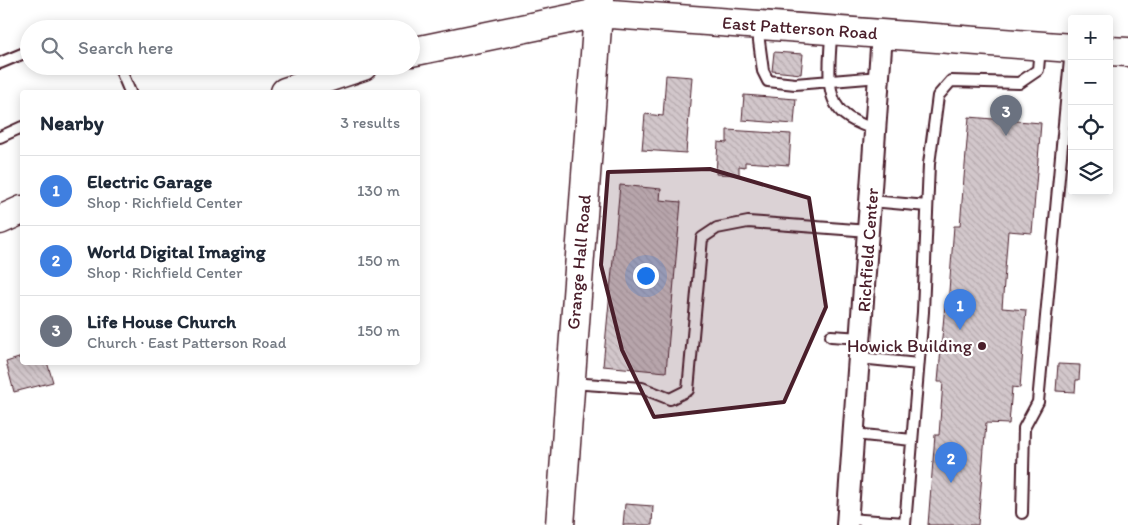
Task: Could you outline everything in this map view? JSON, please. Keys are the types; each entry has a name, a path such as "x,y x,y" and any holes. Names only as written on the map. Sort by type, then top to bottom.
{"street":[{"name":"East Patterson Road","path":"420,50 598,6 757,25 1068,48"},
{"name":"Grange Hall Road","path":"560,525 598,6"},
{"name":"Richfield Center","path":"847,522 872,201 882,34"},
{"path":"1113,51 1128,52"},
{"path":"291,90 336,75"},
{"path":"0,220 20,211"}],"lane":[{"path":"757,25 763,71 768,81 795,84 880,77"},
{"path":"832,30 831,82 834,104 846,116 876,130"},
{"path":"847,522 905,524 918,364 929,164 938,96 950,81 1019,83 1038,70 1040,46"},
{"path":"0,63 20,55"},
{"path":"1022,513 1024,428 1038,402 1070,60"},
{"path":"123,75 129,90"},
{"path":"0,137 20,128"},
{"path":"872,201 928,206"},
{"path":"570,383 642,388 670,399 688,390 702,238 717,228 748,222 869,231"},
{"path":"831,336 860,348 918,364"},
{"path":"854,434 912,440"}],"highlighted area":[{"path":"710,169 809,198 826,307 784,402 654,417 622,350 601,265 608,172"}],"building":[{"path":"774,52 803,54 801,74 772,71"},
{"path":"666,75 692,77 686,153 642,150 645,114 663,116"},
{"path":"744,95 796,99 794,124 742,120"},
{"name":"Howick Building","path":"969,117 1041,123 1032,233 1008,231 1002,308 1026,310 1020,388 1012,387 1009,424 986,423 978,525 928,525 935,435 939,435 943,382 938,382 945,304 948,304 954,226 960,226"},
{"path":"727,130 791,134 789,165 745,162 745,167 739,166 739,175 716,174 718,142 727,143"},
{"path":"620,185 661,189 660,200 681,202 666,372 603,366"},
{"path":"20,358 20,365 48,365 53,382 14,392 6,362"},
{"path":"1058,364 1080,365 1079,380 1076,380 1075,392 1056,391"},
{"path":"625,504 653,506 652,525 623,525"}],"place":[{"name":"Life House Church","path":"1006,136"},
{"name":"Electric Garage","path":"960,330"},
{"name":"Howick Building","path":"982,346"},
{"name":"World Digital Imaging","path":"951,483"}]}
